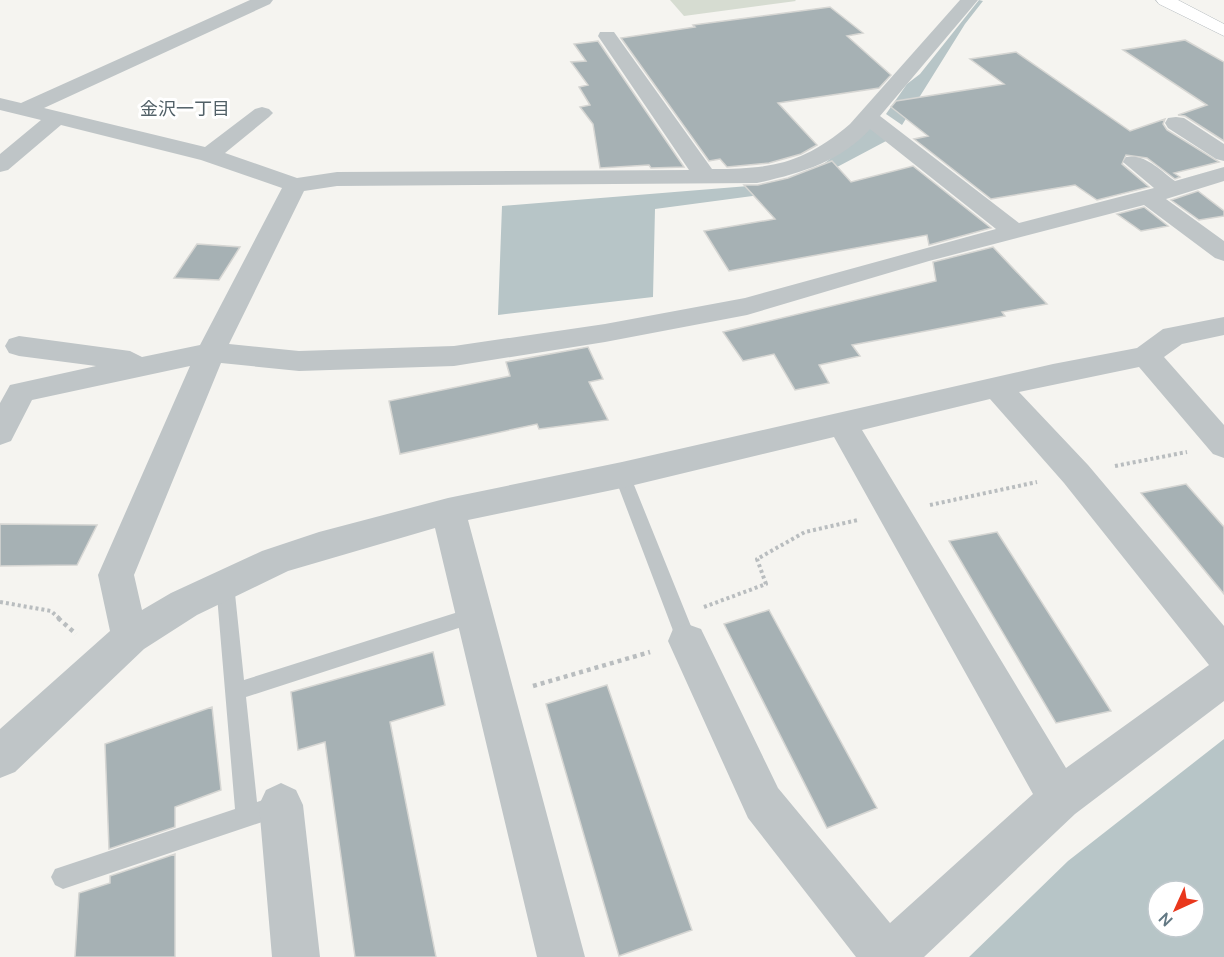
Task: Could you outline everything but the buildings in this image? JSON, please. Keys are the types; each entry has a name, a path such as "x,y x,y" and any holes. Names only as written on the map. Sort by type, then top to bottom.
{"street":[{"path":"23,110 264,0"},
{"path":"0,104 209,154 295,185 337,179 757,176 796,168 841,145 969,0"},
{"path":"1165,0 1224,31"},
{"path":"607,36 705,176"},
{"path":"209,154 262,113"},
{"path":"868,117 1015,232"},
{"path":"0,165 56,119"},
{"path":"1176,123 1224,154"},
{"path":"1134,162 1160,194 1224,253"},
{"path":"0,433 10,395 153,364 212,352 299,362 454,356 605,333 747,306 920,256 1160,194 1224,174"},
{"path":"130,637 116,574 212,352 295,185"},
{"path":"0,757 130,637 184,604 276,561 320,546 448,511 622,475 1146,356 1173,336 1224,326"},
{"path":"19,346 153,364"},
{"path":"1146,356 1223,446"},
{"path":"997,388 1076,474 1224,654"},
{"path":"842,424 1060,800"},
{"path":"448,511 561,957"},
{"path":"682,629 763,803 888,957 1060,800 1224,677"},
{"path":"264,810 296,957"}],"lane":[{"path":"622,475 682,629"},
{"path":"63,877 264,810 234,692 225,584"},
{"path":"234,692 474,615"}],"path":[{"path":"495,697 682,629 766,584 757,559 805,532 1076,474 1223,446"},
{"path":"0,602 51,611 106,660"}],"shaded area":[{"path":"670,0 795,0 796,1 684,16"},
{"path":"979,0 983,1 965,24 902,125 886,114 907,84 920,74"},
{"path":"870,128 888,140 822,175 760,195 655,209 653,297 498,315 502,206 774,184 812,173"},
{"path":"1224,739 1224,957 969,957 1068,861"}],"district":[{"name":"金沢一丁目","path":"185,109"}]}
